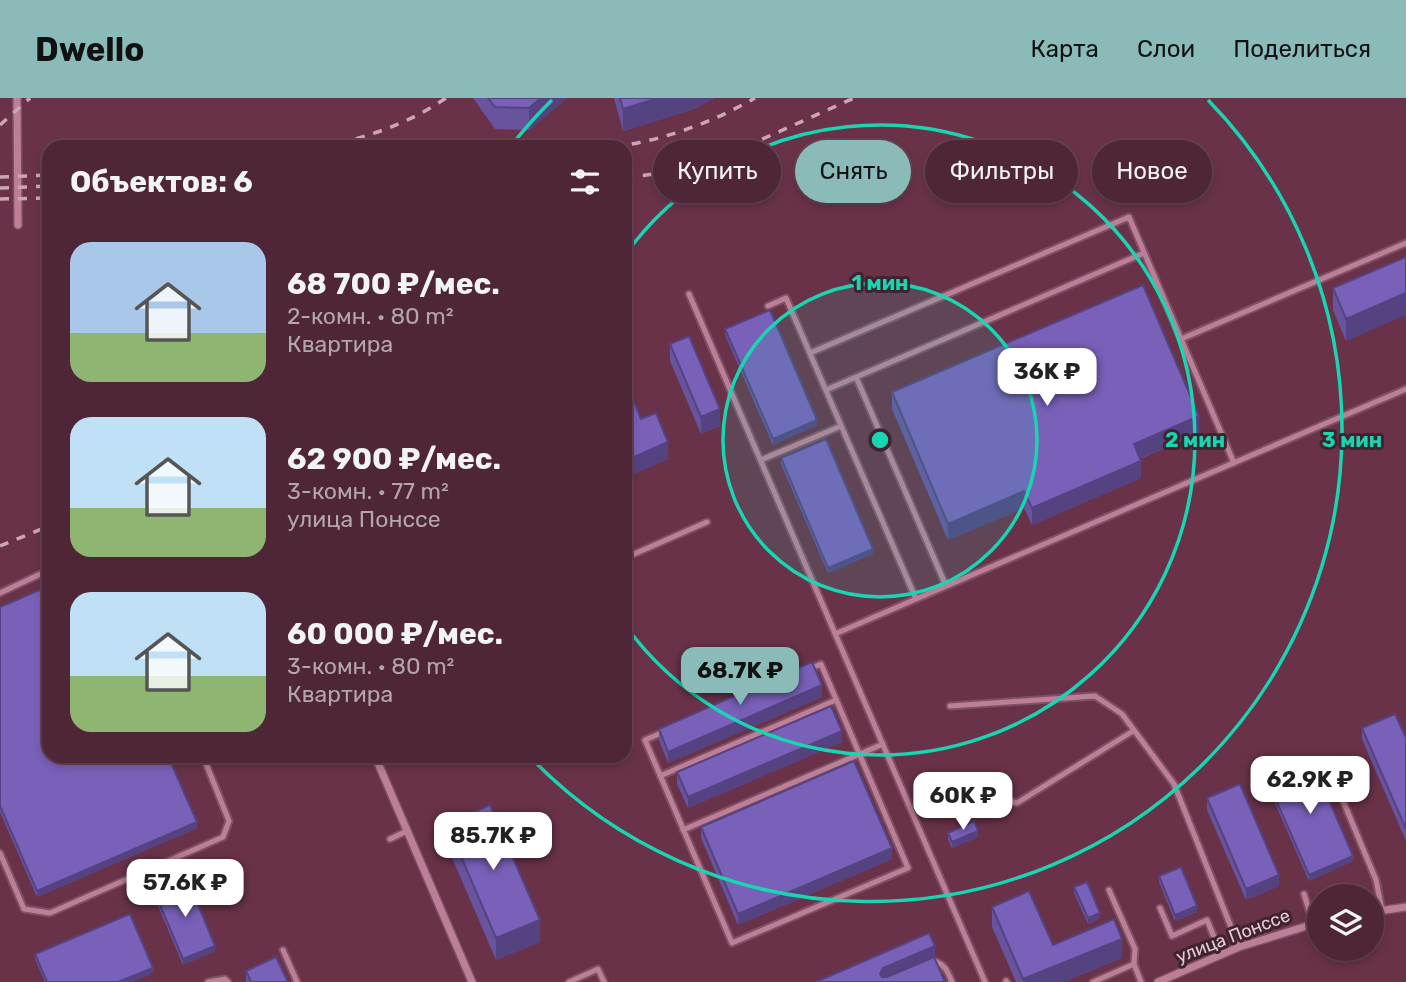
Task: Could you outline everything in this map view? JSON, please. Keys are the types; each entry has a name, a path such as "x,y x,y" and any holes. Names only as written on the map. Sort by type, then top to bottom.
{"street":[{"path":"17,98 18,225"},
{"path":"378,763 471,982"},
{"path":"1384,911 1406,907"},
{"name":"улица Понссе","path":"1158,982 1239,947 1307,926"}],"lane":[{"path":"810,354 1129,217 1234,463"},
{"path":"1181,339 1406,243"},
{"path":"826,390 1144,253"},
{"path":"689,293 985,982"},
{"path":"768,306 786,298 916,599"},
{"path":"856,377 946,586"},
{"path":"835,634 1406,389"},
{"path":"761,460 841,426"},
{"path":"632,555 707,523"},
{"path":"0,593 42,573"},
{"path":"821,664 836,700 908,868 732,943 645,740 821,664"},
{"path":"950,706 1096,696 1122,714 1174,784 1239,947"},
{"path":"660,775 836,700"},
{"path":"983,794 1017,803 1133,731"},
{"path":"683,830 883,744"},
{"path":"0,853 24,909 50,912 223,837 229,821 206,763"},
{"path":"1329,767 1377,884"},
{"path":"390,839 407,831"},
{"path":"1109,890 1135,949 1134,964 1142,982"},
{"path":"1304,894 1307,901"},
{"path":"1160,908 1172,936 1207,920 1221,954"},
{"path":"283,950 297,982"},
{"path":"922,966 934,961 941,963 952,982"},
{"path":"1093,982 1134,964"},
{"path":"569,982 598,969 604,982"},
{"path":"208,982 225,979 228,982"}],"building":[{"path":"488,98 541,98 529,108 495,107"},
{"path":"620,98 658,98 623,109"},
{"path":"1406,257 1406,293 1346,319 1333,288"},
{"path":"1143,285 1199,416 1134,444 1141,461 1032,508 1024,491 948,524 892,392"},
{"path":"770,310 817,420 773,439 725,329"},
{"path":"689,336 720,409 701,417 670,344"},
{"path":"632,397 641,419 656,413 668,442 632,458"},
{"path":"826,439 873,549 828,568 781,458"},
{"path":"42,589 42,763 171,763 197,822 37,891 0,806 0,607"},
{"path":"812,662 822,685 668,752 659,729"},
{"path":"831,706 842,731 688,797 677,772"},
{"path":"1395,714 1406,738 1406,829 1362,728"},
{"path":"1311,758 1353,856 1309,875 1266,777"},
{"path":"854,761 892,848 738,914 701,827"},
{"path":"1240,784 1279,875 1246,889 1207,798"},
{"path":"490,805 540,920 496,938 447,824"},
{"path":"974,821 978,831 952,842 948,833"},
{"path":"1181,867 1197,906 1175,915 1159,876"},
{"path":"188,880 215,946 183,959 155,893"},
{"path":"1087,882 1100,913 1088,918 1074,887"},
{"path":"1029,891 1053,945 1114,919 1122,939 1023,979 992,907"},
{"path":"130,914 153,968 118,982 47,982 35,954"},
{"path":"929,933 935,946 883,968 880,974 887,977 934,957 945,982 816,982"},
{"path":"276,957 288,982 251,982 246,971"}],"railway":[{"path":"0,125 30,98"},
{"path":"350,140 386,129 446,98"},
{"path":"632,144 687,129 755,98"},
{"path":"632,177 698,168 854,98"},
{"path":"0,177 42,175"},
{"path":"0,188 42,186"},
{"path":"0,199 42,198"},
{"path":"0,546 42,529"}]}
